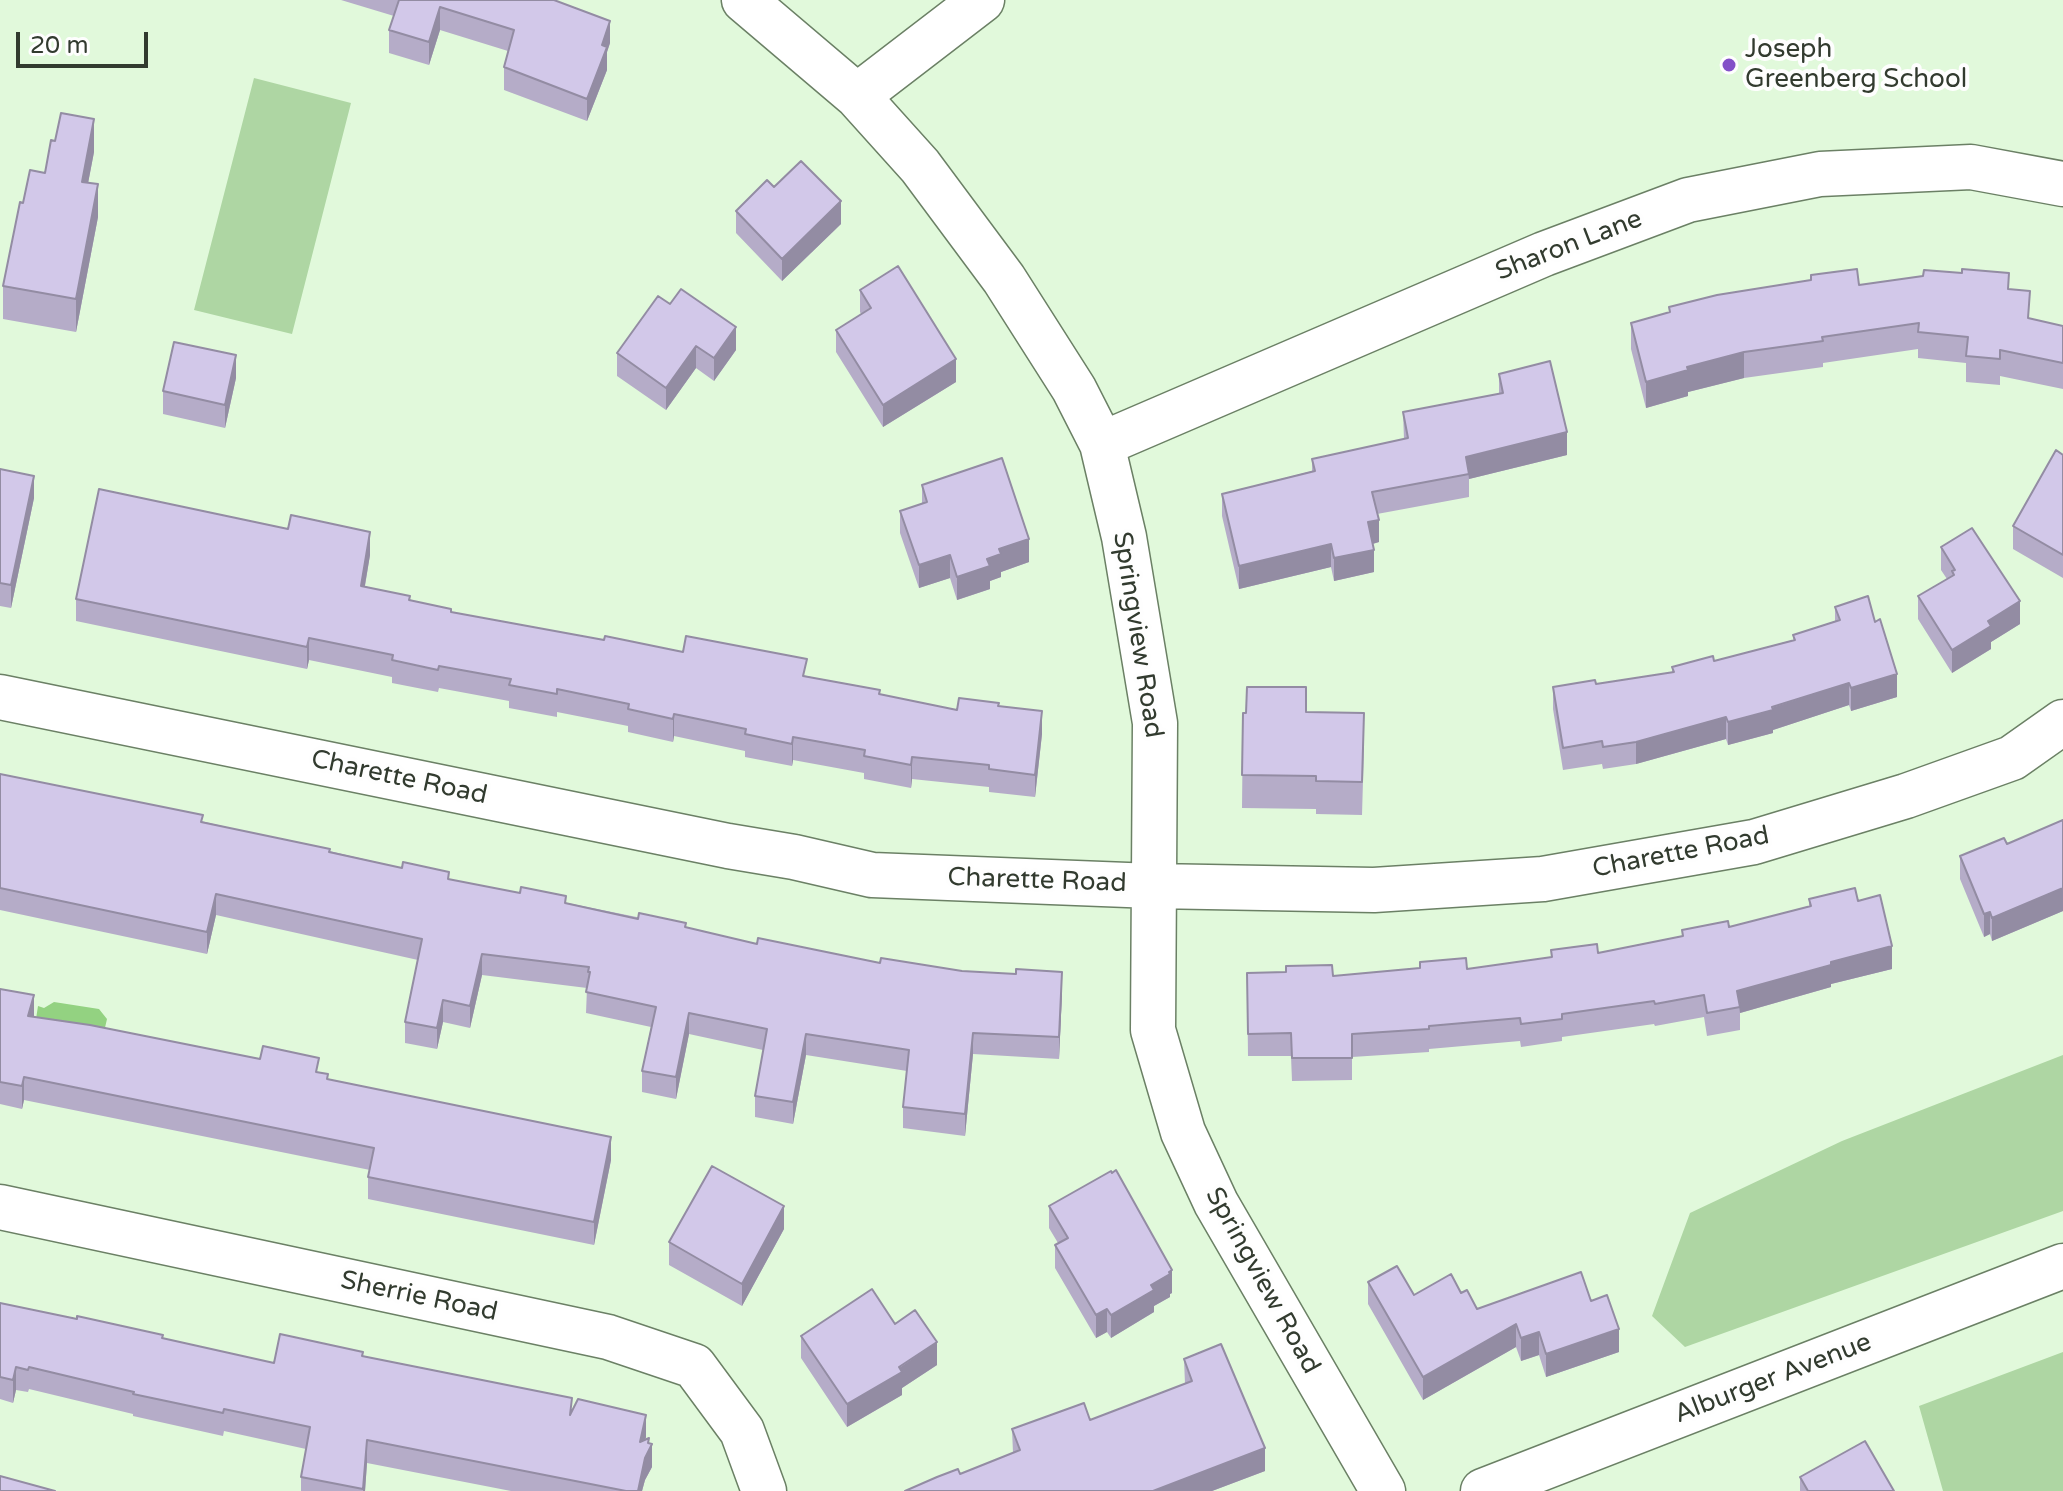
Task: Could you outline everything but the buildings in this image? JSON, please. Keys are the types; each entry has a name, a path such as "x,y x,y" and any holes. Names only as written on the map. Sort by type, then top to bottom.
{"street":[{"name":"Springview Road","path":"744,0 857,96 920,166 1004,279 1074,389 1102,444 1124,537 1155,723 1153,1030 1183,1132 1216,1203 1383,1491"},
{"path":"857,96 982,0"},
{"name":"Sharon Lane","path":"1102,444 1544,254 1688,200 1820,174 1971,167 2063,184"},
{"name":"Charette Road","path":"0,697 872,875 1153,886 1374,890 1543,879 1754,842 1906,796 2012,758 2063,722"},
{"name":"Sherrie Road","path":"0,1207 608,1337 694,1366 742,1431 764,1491"},
{"name":"Alburger Avenue","path":"1483,1491 2063,1266"}],"shaded area":[{"path":"254,78 351,103 292,334 194,310"},
{"path":"54,1002 99,1009 107,1019 104,1032 36,1019 38,1006 44,1008"},
{"path":"2063,1055 2063,1211 1685,1347 1652,1316 1690,1213 1842,1141"},
{"path":"2063,1352 2063,1491 1943,1491 1919,1406"}],"place":[{"name":"Joseph Greenberg School","path":"1729,65"}]}
